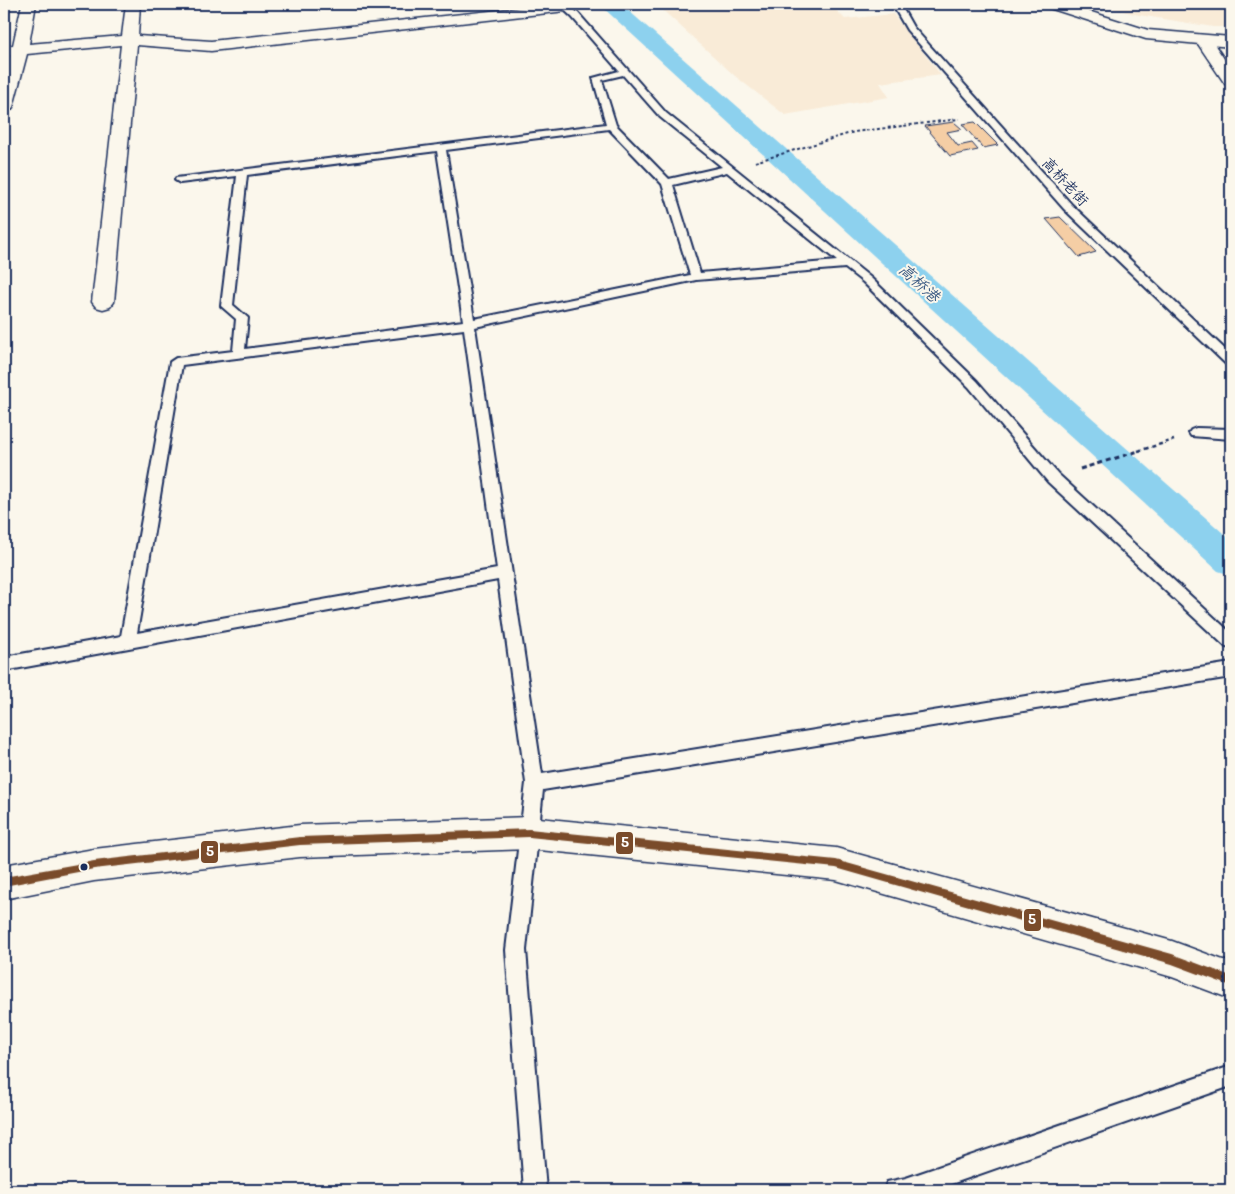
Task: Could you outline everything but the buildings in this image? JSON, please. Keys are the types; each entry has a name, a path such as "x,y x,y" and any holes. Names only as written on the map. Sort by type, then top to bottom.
{"street":[{"path":"4,108 12,50 28,4"},
{"path":"103,302 134,4"},
{"path":"1050,4 1146,34 1204,41 1231,42"},
{"path":"12,50 130,40 211,46 564,5"},
{"path":"1204,41 1231,81"},
{"path":"4,882 94,865 300,841 529,834 836,864 1172,959 1231,981"}],"lane":[{"name":"高桥老街","path":"896,4 910,28 1068,207 1231,362"},
{"path":"564,5 576,15 663,116 728,170 868,280 973,384 1054,478 1231,642"},
{"path":"626,72 597,78 611,126 666,183 696,276"},
{"path":"180,180 611,126"},
{"path":"441,146 470,324 535,783 516,950 535,1190"},
{"path":"666,183 728,170"},
{"path":"239,354 242,318 227,306 242,172"},
{"path":"128,641 176,362 470,324 696,276 847,264"},
{"path":"1196,433 1231,434"},
{"path":"4,664 505,573"},
{"path":"535,783 1231,670"},
{"path":"895,1190 906,1189 1231,1076"}],"path":[{"path":"778,155 854,132 987,115"},
{"path":"1054,478 1196,433"}],"shaded area":[{"path":"656,4 830,4 845,19 893,14 941,75 880,83 889,97 785,115 735,76"},
{"path":"1093,4 1231,4 1231,27 1213,27 1139,15"}],"waterway":[{"name":"高桥港","path":"609,4 1231,561"}],"transit line":[{"name":"5","path":"4,882 94,865 300,841 529,833 836,864 1172,959 1231,981"}]}
